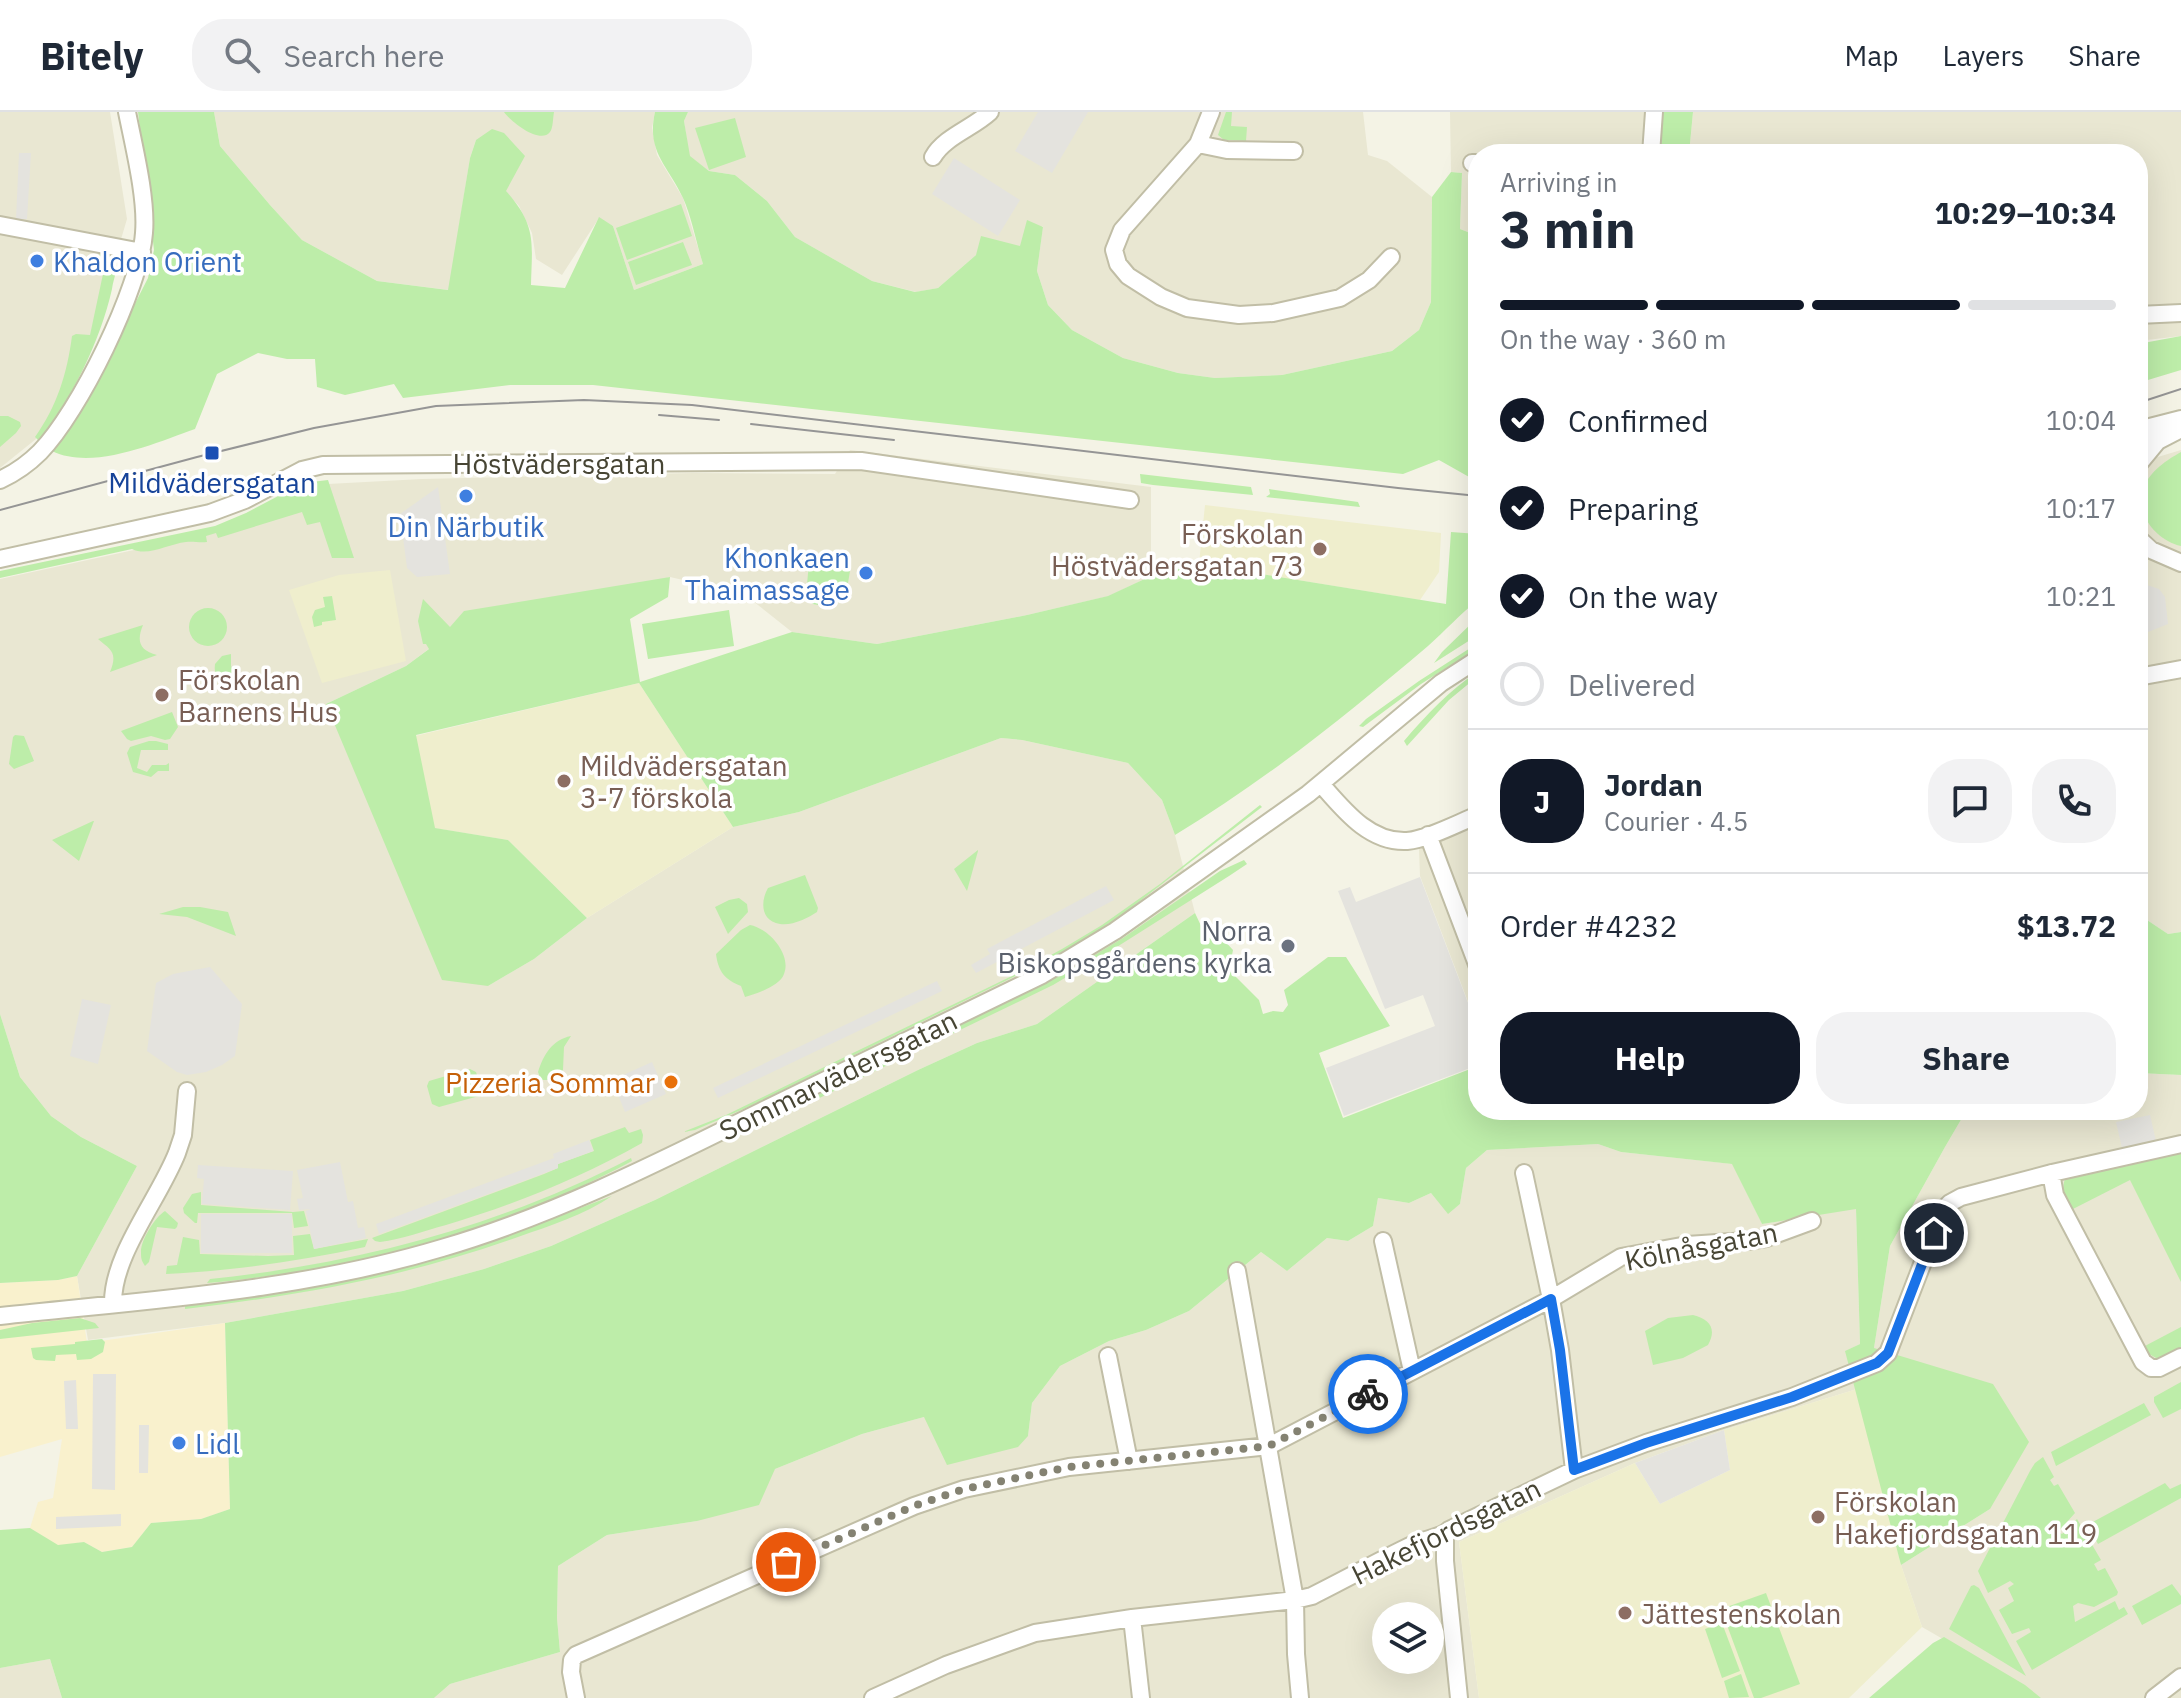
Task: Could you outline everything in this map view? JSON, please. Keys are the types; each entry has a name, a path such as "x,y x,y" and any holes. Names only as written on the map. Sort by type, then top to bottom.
{"street":[{"path":"0,480 28,463 42,449 73,406 126,301 142,252 144,218 127,112"},
{"path":"933,157 938,147 976,125 990,112"},
{"path":"1211,112 1198,144 1122,230 1114,250 1118,264 1128,276 1143,287 1187,308 1239,315 1273,313 1340,298 1369,280 1391,257"},
{"path":"1652,144 1654,112"},
{"path":"1198,144 1227,150 1294,151"},
{"path":"0,225 142,252"},
{"path":"2148,315 2181,313"},
{"path":"2148,427 2181,419"},
{"path":"2148,444 2181,429"},
{"path":"2148,453 2158,441"},
{"name":"Höstvädersgatan","path":"0,559 210,513 245,500 302,470 323,465 861,461 1130,500"},
{"path":"2148,547 2181,563"},
{"name":"Sommarvädersgatan","path":"0,1316 264,1287 359,1270 487,1234 593,1193 1054,968 1115,931 1321,784 1441,683 1468,665"},
{"path":"2148,675 2181,669"},
{"path":"1321,784 1355,821 1382,837 1409,841 1468,819"},
{"path":"1428,835 1468,941"},
{"path":"113,1304 122,1261 177,1153 183,1135 187,1091"},
{"name":"Hakefjordsgatan","path":"882,1696 946,1665 1035,1633 1312,1596 1574,1470 1646,1443 1792,1397 1877,1363 1888,1353 1943,1210 1950,1203 1961,1197 2051,1173 2181,1144"},
{"path":"1524,1173 1560,1350 1574,1470"},
{"path":"2051,1173 2055,1195 2143,1362 2151,1368 2159,1368 2181,1357"},
{"name":"Kölnåsgatan","path":"576,1698 571,1672 572,1660 576,1655 914,1506 964,1489 1038,1472 1269,1446 1551,1299 1621,1257 1687,1245 1766,1238 1812,1221"},
{"path":"1383,1241 1412,1371"},
{"path":"1237,1271 1295,1600 1300,1698"},
{"path":"1108,1356 1129,1461"},
{"path":"1445,1534 1459,1698"},
{"path":"1132,1618 1141,1698"},
{"path":"2154,1698 2181,1677"}],"shaded area":[{"path":"0,112 110,112 127,219 86,358 36,439 0,468"},
{"path":"214,112 655,112 652,128 657,155 683,198 703,264 634,290 613,226 599,218 562,275 536,259 532,233 519,206 506,192 476,140 470,158 449,290 377,281 302,240 220,146"},
{"path":"688,112 1363,112 1368,155 1387,161 1432,197 1431,302 1419,330 1392,351 1282,375 1215,378 1178,373 1123,358 1072,330 1048,305 1037,271 1043,226 1020,247 976,255 938,288 916,292 872,281 795,237 767,201 735,175 709,171 689,156 684,121"},
{"path":"1038,112 1088,112 1052,173 1015,151"},
{"path":"1450,112 1660,112 1658,144 1468,144 1468,232 1460,229 1462,173 1451,172"},
{"path":"1693,112 2181,112 2181,336 2148,340 2148,144 1690,144"},
{"path":"19,153 31,153 27,219 16,219"},
{"path":"954,158 1020,200 998,236 932,194"},
{"path":"850,450 1151,487 1151,576 1109,596 877,644 792,632 744,594 670,577 434,645 406,666 326,704 488,986 534,959 587,918 733,827 799,812 1001,738 1128,763 1162,800 1175,835 1195,913 1037,1024 977,1043 655,1200 551,1246 484,1269 403,1291 225,1323 88,1340 77,1276 137,1166 81,1137 51,1116 20,1077 0,1014 0,579 180,540 254,513 309,485 422,479 693,473 835,474"},
{"path":"2181,450 2181,932 2168,934 2148,921 2148,460"},
{"path":"438,487 450,574 417,577 407,568 400,514"},
{"name":"Förskolan Höstvädersgatan 73","path":"1205,505 1441,533 1439,572 1420,600 1199,564"},
{"path":"390,570 406,661 322,683 289,590 339,575"},
{"path":"2148,585 2159,589 2165,597 2168,624 2148,632"},
{"name":"Mildvädersgatan 3-7 förskola","path":"639,683 733,827 587,918 508,840 434,828 415,736"},
{"path":"1468,827 1468,1002 1420,876 1419,848"},
{"path":"1420,877 1468,1003 1468,1069 1344,1116 1326,1068 1435,1026 1423,995 1385,1009 1338,891 1350,887 1356,902"},
{"path":"1106,886 1114,900 976,973 971,965 990,954 987,949"},
{"path":"210,967 242,1004 235,1056 206,1072 187,1075 177,1072 147,1051 156,983 173,974"},
{"path":"937,981 942,991 718,1098 713,1088"},
{"path":"82,999 111,1005 98,1064 70,1056"},
{"path":"652,1062 666,1094 625,1112 612,1080"},
{"path":"2148,1073 2181,1075 2181,1698 2036,1698 2021,1684 1922,1627 1901,1565 1990,1509 1874,1348 1890,1246 1961,1120 2148,1120"},
{"path":"2148,1115 2156,1141 2122,1148 2116,1122 2148,1120"},
{"path":"589,1140 593,1151 558,1164 558,1168 379,1234 376,1224 554,1158 553,1154"},
{"path":"1598,1144 1621,1152 1733,1164 1762,1224 1856,1208 1860,1344 1846,1351 1857,1389 1724,1430 1635,1463 1459,1542 1479,1698 434,1698 450,1684 560,1652 558,1566 607,1535 697,1521 775,1469 862,1434 924,1417 1028,1436 1032,1403 1060,1366 1109,1341 1146,1330 1189,1311 1261,1252 1287,1271 1327,1238 1348,1241 1373,1226 1378,1198 1409,1203 1431,1193 1448,1213 1460,1204 1466,1168 1487,1150"},
{"path":"340,1162 348,1202 353,1201 358,1228 364,1227 366,1238 314,1249 306,1211 310,1209 299,1210 297,1199 303,1198 297,1170"},
{"path":"198,1165 293,1171 290,1210 202,1204 204,1179 197,1178"},
{"path":"201,1214 292,1214 292,1253 201,1253"},
{"path":"77,1276 87,1343 225,1323 230,1509 201,1519 151,1523 132,1547 102,1552 84,1542 58,1546 30,1528 38,1502 53,1498 62,1439 0,1457 0,1283"},
{"path":"93,1374 116,1374 115,1490 92,1489"},
{"path":"76,1380 78,1429 66,1429 64,1381"},
{"name":"Jättestenskolan","path":"1857,1389 1901,1565 1922,1627 1849,1698 1479,1698 1459,1542 1635,1463 1660,1504 1730,1470 1724,1430"},
{"path":"139,1425 149,1425 148,1473 139,1473"},
{"path":"1724,1430 1730,1470 1660,1504 1635,1463"},
{"path":"121,1514 121,1526 56,1529 56,1517"},
{"path":"50,1659 62,1698 0,1698 0,1668"}],"green space":[{"path":"138,112 214,112 220,146 302,240 377,281 448,290 470,158 476,140 492,129 504,133 525,156 506,191 528,225 532,246 531,285 565,288 599,217 613,226 634,290 703,264 686,206 660,158 653,138 655,112 688,112 684,121 690,156 709,171 735,175 767,201 795,237 872,281 915,292 938,288 976,255 981,236 1020,246 1027,220 1043,227 1037,271 1048,305 1072,330 1123,358 1178,373 1215,378 1282,375 1392,351 1419,330 1431,302 1432,197 1451,172 1462,173 1460,229 1468,232 1468,476 1439,460 1403,474 593,385 510,385 403,398 394,384 345,395 317,387 315,359 287,359 258,353 217,374 195,429 105,457 68,456 52,451 114,345 148,278 154,250"},
{"path":"504,112 554,112 551,130 545,135 533,134"},
{"path":"1226,112 1232,112 1231,126 1247,127 1246,141 1224,140 1218,135"},
{"path":"1660,112 1693,112 1690,144 1658,144"},
{"path":"735,118 746,157 709,170 695,128"},
{"path":"681,204 692,236 627,260 616,228"},
{"path":"683,242 692,265 636,285 628,262"},
{"path":"100,252 110,254 116,264 107,309 83,369 63,407 39,441 35,437 60,389 72,336 90,335 103,274 96,271"},
{"path":"2181,336 2181,370 2148,380 2148,342"},
{"path":"0,416 8,416 20,422 21,426 0,447"},
{"path":"2181,452 2181,546 2164,538 2148,522 2148,480 2165,462"},
{"path":"1140,474 1251,487 1253,495 1141,483"},
{"path":"328,480 354,558 332,558 320,522 307,525 302,512 218,538 216,533 206,536 207,542 186,542 145,552 132,549 0,578 0,571 215,526 303,483"},
{"path":"1269,489 1358,502 1360,507 1266,497 1270,494"},
{"path":"1451,532 1468,533 1468,608 1428,646 1306,745 1242,792 1175,835 1162,800 1128,763 1001,738 799,812 733,827 639,683 416,735 435,828 508,840 587,918 534,959 488,986 442,980 326,704 406,666 429,649 423,644 418,621 423,599 450,627 464,611 670,577 668,597 630,619 640,682 792,632 877,644 1108,596 1151,576 1199,564 1446,604"},
{"path":"809,563 850,571 845,601 823,606 813,604 806,595"},
{"path":"332,596 336,620 314,627 312,617 315,610 325,607 323,597"},
{"path":"208,608 221,614 227,627 221,640 208,646 195,640 189,627 195,614"},
{"path":"729,610 734,646 648,659 642,624"},
{"path":"143,625 141,644 157,655 110,672 112,652 98,639"},
{"path":"1468,627 1468,641 1434,663"},
{"path":"1468,649 1468,654 1363,727 1359,726 1366,719"},
{"path":"231,654 231,666 238,681 228,686 217,680 215,664 222,656"},
{"path":"1468,679 1468,684 1449,700 1407,746 1404,741"},
{"path":"172,712 178,727 170,739 151,736 131,741 121,731"},
{"path":"15,735 24,736 34,761 14,769 9,764"},
{"path":"149,741 168,744 168,750 141,750 137,768 147,772 152,765 169,763 169,771 158,771 151,777 133,772 127,753 130,747"},
{"path":"1260,805 1262,807 1127,911 1090,936 1044,962 748,1107 695,1130 683,1132 726,1115 1062,949 1160,884"},
{"path":"93,821 79,861 52,840"},
{"path":"978,851 967,891 954,869"},
{"path":"1244,860 1247,864 1229,876 1053,985 774,1120 745,1131 1061,975 1123,938 1220,871"},
{"path":"805,875 817,912 790,924 769,919 763,905 768,888"},
{"path":"739,898 747,904 748,912 728,934 715,907"},
{"path":"183,907 228,912 236,936 187,917 159,914"},
{"path":"1195,913 1202,928 1221,937 1233,950 1229,970 1259,1000 1263,1014 1283,1012 1288,1005 1284,990 1328,957 1346,957 1390,1026 1319,1053 1343,1118 1468,1070 1468,1120 1961,1120 1890,1246 1874,1348 1993,1384 2029,1442 1990,1509 1901,1565 1845,1351 1860,1344 1856,1209 1762,1224 1732,1164 1621,1152 1598,1144 1487,1150 1466,1168 1460,1204 1448,1214 1431,1193 1409,1203 1378,1198 1373,1226 1348,1241 1327,1238 1287,1271 1261,1252 1189,1311 1146,1330 1109,1341 1060,1366 1032,1403 1028,1436 1018,1447 947,1465 924,1417 862,1434 775,1469 759,1505 697,1521 607,1535 558,1566 560,1652 450,1684 434,1698 62,1698 50,1659 0,1668 0,1530 30,1528 58,1545 84,1542 102,1552 132,1547 151,1523 201,1519 230,1509 225,1323 403,1291 484,1269 551,1246 655,1200 977,1043 1037,1024"},
{"path":"2148,921 2168,934 2181,932 2181,1075 2148,1073"},
{"path":"750,925 764,931 777,943 786,966 778,982 745,997 741,986 723,974 716,954"},
{"path":"0,1014 20,1077 51,1116 81,1137 137,1166 77,1276 0,1283"},
{"path":"571,1036 564,1047 563,1070 552,1080 541,1080 538,1072 546,1054 554,1044"},
{"path":"470,1069 476,1072 482,1091 479,1096 439,1107 432,1104 427,1086 429,1081"},
{"path":"625,1127 629,1133 641,1129 642,1143 571,1179 497,1209 446,1225 388,1241 380,1242 372,1238 558,1168 558,1164 594,1151 590,1140"},
{"path":"2181,1151 2181,1282 2130,1180 2071,1210 2063,1190 2066,1177"},
{"path":"631,1158 632,1161 553,1199 427,1243 298,1272 207,1283 210,1279 319,1263 426,1238 531,1203"},
{"path":"201,1192 201,1205 304,1211 308,1226 294,1228 292,1213 198,1213 195,1223 183,1208 192,1194"},
{"path":"612,1196 554,1224 477,1251 394,1274 312,1291 185,1309 185,1306 300,1290 392,1271 490,1242"},
{"path":"165,1211 178,1223 177,1227 157,1227 149,1262 145,1266 141,1257 143,1242"},
{"path":"310,1234 314,1249 368,1239 365,1247 316,1257 241,1268 166,1274 167,1266 177,1265 183,1237 199,1240 200,1254 268,1256 294,1255 293,1236"},
{"path":"1693,1315 1708,1322 1712,1330 1708,1345 1683,1358 1653,1365 1645,1331 1668,1318"},
{"path":"80,1318 95,1323 99,1328 0,1339 0,1330"},
{"path":"2181,1327 2181,1350 2158,1359 2143,1347"},
{"path":"102,1339 105,1342 103,1352 91,1359 77,1360 76,1354 56,1355 55,1361 36,1360 31,1348 75,1344"},
{"path":"2181,1382 2181,1409 2163,1418 2154,1397"},
{"path":"2144,1403 2151,1415 2056,1466 2051,1452"},
{"path":"2043,1457 2054,1477 2050,1480 2054,1486 2058,1484 2075,1513 2058,1532 2062,1534 2077,1519 2101,1560 2094,1564 2098,1571 2105,1568 2118,1592 2094,1607 2078,1603 2073,1606 2075,1622 2115,1601 2119,1610 2124,1607 2128,1614 2032,1670 2016,1641 2031,1632 2029,1628 2012,1634 1999,1610 2014,1601 2008,1588 2014,1584 2010,1581 1988,1593 1978,1571 2030,1471"},
{"path":"2165,1483 2170,1489 2181,1484 2181,1498 2098,1544 2089,1524"},
{"path":"2172,1584 2181,1596 2181,1604 2142,1625 2132,1606"},
{"path":"1974,1585 1979,1588 2026,1676 1949,1629"},
{"path":"1766,1593 1800,1684 1754,1698 1721,1609"},
{"path":"1722,1623 1740,1671 1722,1678 1705,1629"},
{"path":"1944,1637 2025,1685 2041,1698 1869,1698"},
{"path":"1741,1674 1749,1697 1729,1698 1724,1681"}],"tram line":[{"path":"2148,400 2181,389"},
{"path":"0,510 314,428 436,406 584,400 692,405 1468,495"},
{"path":"659,415 719,420"},
{"path":"751,424 894,440"}],"way so far":[{"path":"786,1562 914,1506 964,1489 1069,1467 1269,1446 1368,1394"}],"place":[{"name":"Khaldon Orient","path":"37,261"},
{"name":"Mildvädersgatan","path":"212,453"},
{"name":"Din Närbutik","path":"466,496"},
{"name":"Förskolan Höstvädersgatan 73","path":"1320,549"},
{"name":"Khonkaen Thaimassage","path":"866,573"},
{"name":"Förskolan Barnens Hus","path":"162,695"},
{"name":"Mildvädersgatan 3-7 förskola","path":"564,781"},
{"name":"Norra Biskopsgårdens kyrka","path":"1288,946"},
{"name":"Pizzeria Sommar","path":"671,1082"},
{"name":"Lidl","path":"179,1443"},
{"name":"Förskolan Hakefjordsgatan 119","path":"1818,1517"},
{"name":"Jättestenskolan","path":"1625,1613"}],"route":[{"path":"1368,1394 1551,1299 1574,1470 1646,1443 1792,1397 1877,1363 1888,1353 1934,1233"}]}
